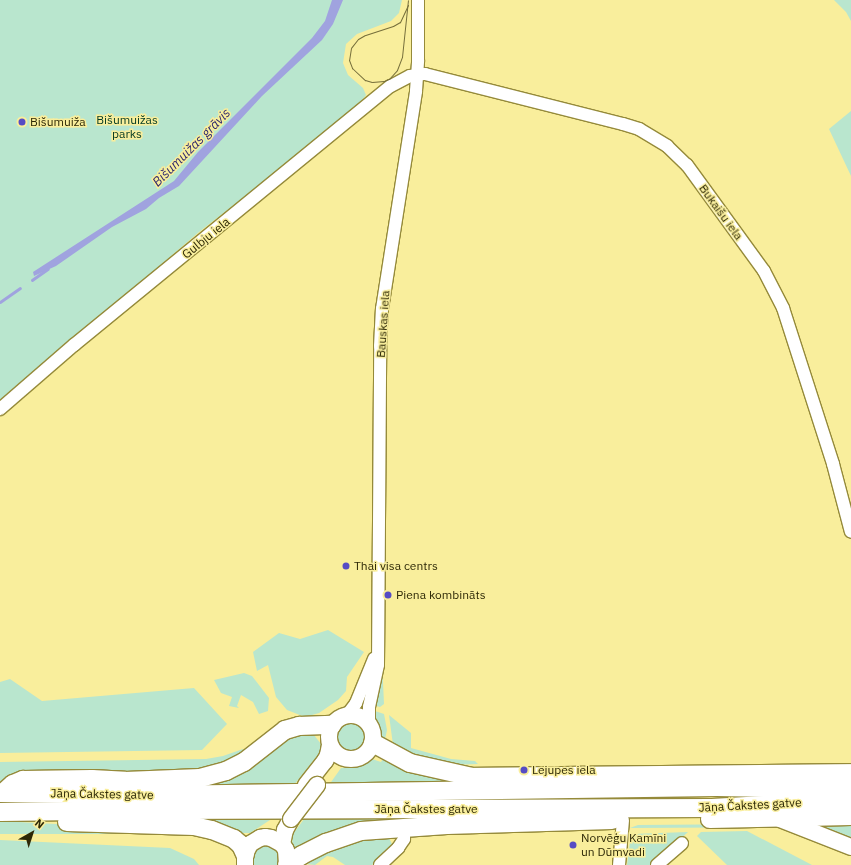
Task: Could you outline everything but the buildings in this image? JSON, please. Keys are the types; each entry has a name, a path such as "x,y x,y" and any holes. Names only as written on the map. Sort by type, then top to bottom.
{"highway":[{"path":"2,793 14,784 23,780 92,779 125,781 200,778 226,771 244,762 286,730 299,726 332,725"},
{"path":"373,743 410,763 472,777 851,773"},
{"name":"Jāņa Čakstes gatve","path":"2,793 157,795 851,786"},
{"name":"Jāņa Čakstes gatve","path":"4,812 712,808 851,800"},
{"path":"4,812 20,818 32,820 109,825 194,826 212,830 234,839 242,845 245,860"},
{"path":"287,865 302,855 341,836 361,831 446,825 623,820 778,819 851,816"}],"main road":[{"path":"312,785 328,755 330,745 329,732 332,725 341,717 347,715 359,717 369,724 372,730 373,743 364,756 354,760 344,758 333,751 330,745"},
{"path":"245,860 250,844 260,838 265,837 286,819 312,785 332,764 344,758"},
{"path":"282,844 286,830 286,819"},
{"path":"778,819 851,847"},
{"path":"265,837 277,840 282,844 286,850 287,865"}],"street":[{"name":"Bauskas iela","path":"369,724 370,707 378,665 380,346 382,309 416,91 418,60 418,0"},
{"name":"Gulbju iela","path":"0,408 74,345 391,86 398,81 416,75"},
{"name":"Bukaišu iela","path":"416,75 431,75 623,124 653,136 667,146 687,165 761,268 784,308 833,464 851,532"},
{"path":"347,715 359,696 377,651"},
{"path":"619,865 623,820"},
{"path":"380,865 398,848 404,839 404,828"},
{"path":"656,865 682,843"}],"green space":[{"name":"Bišumuižas parks","path":"0,0 402,0 399,13 391,21 357,34 346,44 343,63 348,75 363,88 366,95 359,104 266,180 199,232 0,403"},
{"path":"834,0 851,0 851,21 846,12"},
{"path":"851,111 851,176 829,129"},
{"path":"328,630 364,652 347,677 346,691 338,700 319,713 305,717 287,710 276,697 268,665 257,671 253,652 279,633 300,639"},
{"path":"382,661 384,704 380,707 373,705"},
{"path":"244,673 252,676 269,698 268,711 259,714 253,702 241,695 237,706 239,708 229,706 232,697 221,693 214,680"},
{"path":"10,679 42,701 194,688 227,724 202,750 0,753 0,682"},
{"path":"372,710 384,714 387,730 384,744 377,735"},
{"path":"389,715 411,733 411,748 451,759 475,761 478,764 449,765 413,756 393,745"},
{"path":"347,722 353,722 363,729 366,738 365,744 359,751 353,754 347,754 337,747 334,741 334,735 341,725"},
{"path":"315,732 314,735 321,744 321,751 294,785 167,786 282,738"},
{"path":"243,749 243,752 219,769 0,781 0,762 206,759 223,756"},
{"path":"372,759 381,762 383,759 392,762 575,780 329,785 341,768 357,767"},
{"path":"454,817 302,848 300,846 295,849 292,844 293,834 304,819"},
{"path":"169,818 270,820 250,833 239,833"},
{"path":"0,821 75,825 170,834 0,834"},
{"path":"851,821 851,843 806,825"},
{"path":"764,824 784,827 630,828 638,825"},
{"path":"747,831 812,865 727,865 697,836 701,832"},
{"path":"688,832 652,865 627,865 631,834"},
{"path":"389,838 393,846 372,865 345,865 333,857 327,856 315,865 300,865 347,843"},
{"path":"0,840 170,848 194,859 199,865 0,865"},
{"path":"264,844 278,850 281,865 250,865 251,852"}],"water":[{"path":"332,0 343,0 333,24 322,40 262,96 179,186 159,198 146,209 112,227 56,266 34,276 33,272 174,181 198,152 312,38 325,21"}],"waterway":[{"name":"Bišumuižas grāvis","path":"32,280 48,269"},
{"name":"Bišumuižas grāvis","path":"0,302 20,288"}],"tram line":[{"path":"408,0 402,57 397,70 389,79 384,81 372,82 365,80 352,68 349,60 351,48 358,39 365,35 393,26 400,22 408,5"}],"place":[{"name":"Bišumuiža","path":"22,122"},
{"name":"Thai visa centrs","path":"346,566"},
{"name":"Piena kombināts","path":"388,595"},
{"name":"Lejupes iela","path":"524,770"},
{"name":"Norvēģu Kamīni un Dūmvadi","path":"573,845"}]}
